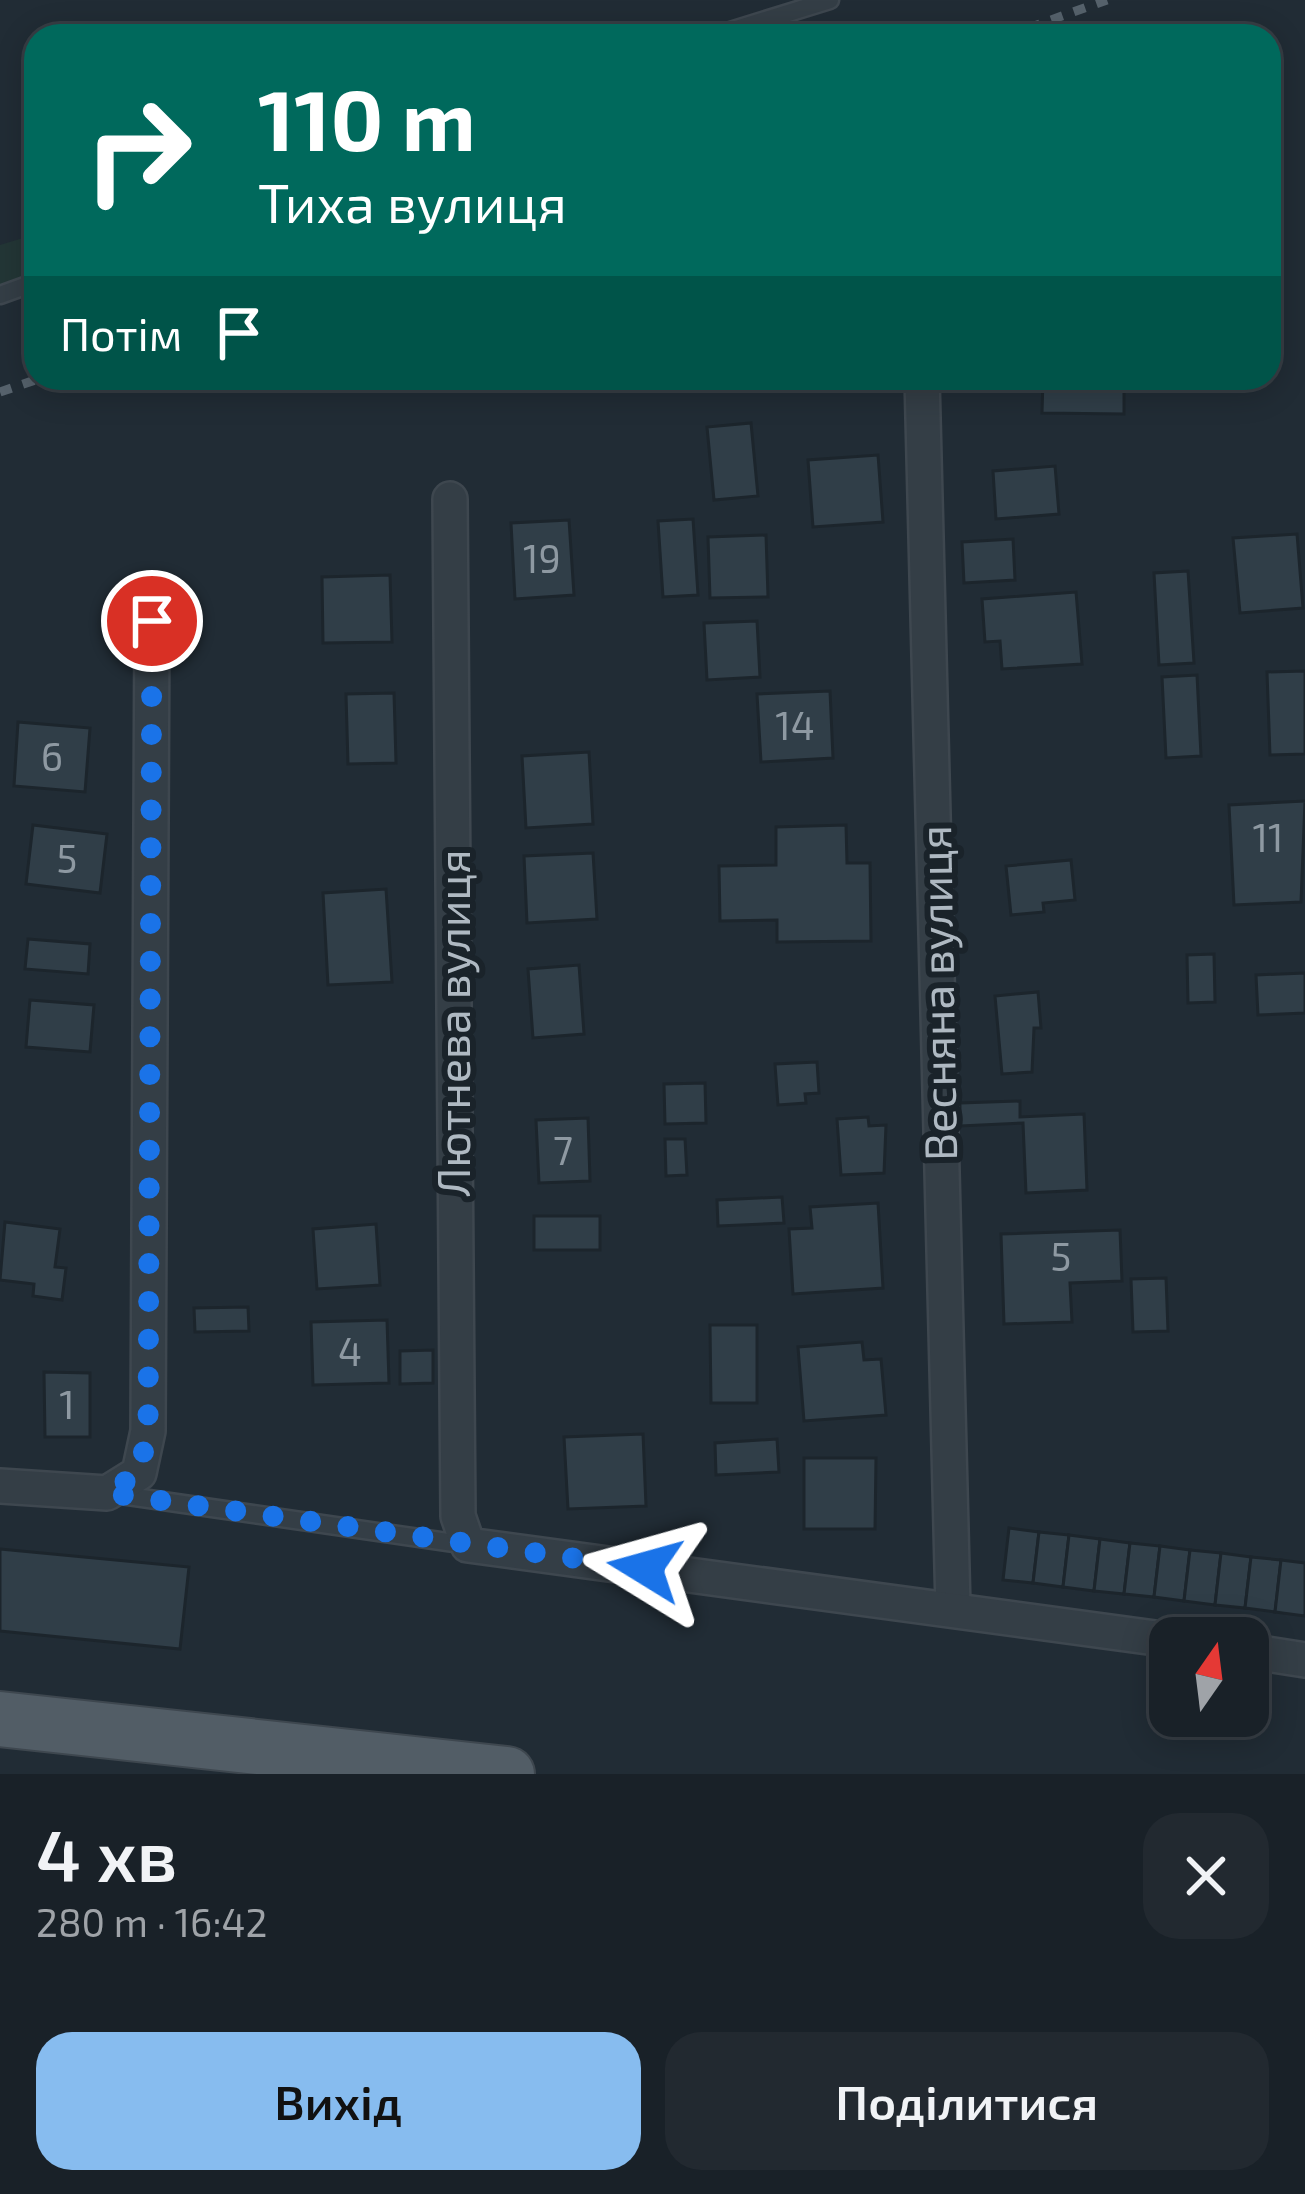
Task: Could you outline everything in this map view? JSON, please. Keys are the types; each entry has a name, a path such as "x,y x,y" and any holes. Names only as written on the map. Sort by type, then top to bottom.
{"main road":[{"path":"0,1719 406,1768 507,1774"}],"street":[{"name":"Весняна вулиця","path":"922,390 953,1608"},
{"name":"Лютнева вулиця","path":"450,499 458,1516 468,1545"},
{"path":"0,1486 107,1493 139,1473 148,1431 152,621"},
{"path":"468,1545 1149,1637"},
{"path":"1269,1655 1305,1660"}],"lane":[{"path":"753,24 830,0"},
{"path":"107,1493 468,1545"}],"shaded area":[{"path":"24,238 24,283 0,291 0,245"}],"building":[{"path":"1043,390 1124,390 1124,414 1042,413"},
{"path":"751,423 758,496 714,500 707,427"},
{"path":"878,455 883,522 813,527 808,460"},
{"path":"1055,466 1059,514 996,519 993,471"},
{"path":"693,519 698,595 663,597 658,521"},
{"path":"569,520 574,595 515,599 511,523"},
{"path":"1297,534 1303,608 1240,613 1233,538"},
{"path":"766,535 768,597 710,598 708,537"},
{"path":"1013,539 1015,580 964,583 962,542"},
{"path":"1188,571 1194,663 1159,665 1154,573"},
{"path":"390,575 392,642 323,643 322,577"},
{"path":"1076,592 1082,664 1002,669 1000,641 985,642 982,599"},
{"path":"757,621 760,677 707,680 704,623"},
{"path":"1305,671 1305,754 1270,755 1267,672"},
{"path":"1197,675 1201,756 1166,758 1162,677"},
{"path":"830,691 833,758 761,762 757,694"},
{"path":"394,693 396,763 348,764 346,694"},
{"path":"18,722 90,728 85,792 14,786"},
{"path":"589,752 593,824 526,828 522,756"},
{"path":"1305,801 1301,902 1234,905 1229,805"},
{"path":"33,825 107,834 100,893 26,884"},
{"path":"846,825 847,863 870,863 871,941 777,942 777,920 720,921 719,866 776,865 776,827"},
{"path":"593,853 597,919 527,923 524,856"},
{"path":"1071,860 1075,900 1043,903 1044,912 1011,915 1006,866"},
{"path":"386,889 392,982 328,985 323,893"},
{"path":"28,939 90,944 88,974 25,969"},
{"path":"1214,954 1215,1002 1188,1003 1187,955"},
{"path":"579,965 584,1034 533,1038 528,969"},
{"path":"1305,973 1305,1013 1258,1015 1256,975"},
{"path":"1038,992 1041,1028 1034,1028 1032,1072 1002,1074 995,996"},
{"path":"30,1000 94,1005 90,1052 26,1047"},
{"path":"817,1062 819,1093 805,1094 806,1103 778,1105 775,1064"},
{"path":"705,1083 706,1123 665,1124 664,1084"},
{"path":"1020,1101 1020,1117 1084,1114 1087,1190 1026,1193 1023,1123 960,1126 960,1103"},
{"path":"868,1117 869,1126 886,1125 884,1173 841,1175 837,1119"},
{"path":"588,1118 590,1181 539,1183 536,1120"},
{"path":"665,1139 685,1139 687,1175 666,1176"},
{"path":"782,1197 784,1223 718,1226 717,1200"},
{"path":"878,1203 883,1288 793,1294 789,1229 812,1228 810,1207"},
{"path":"534,1216 600,1216 600,1250 534,1250"},
{"path":"5,1222 60,1229 55,1267 66,1268 62,1300 33,1296 34,1284 0,1280"},
{"path":"376,1224 380,1285 317,1289 313,1229"},
{"path":"1120,1230 1122,1281 1070,1283 1072,1322 1004,1324 1001,1234"},
{"path":"1166,1278 1168,1331 1133,1332 1131,1279"},
{"path":"248,1307 249,1331 195,1332 194,1308"},
{"path":"387,1320 389,1383 313,1385 311,1322"},
{"path":"710,1325 757,1325 757,1403 711,1403"},
{"path":"862,1342 864,1360 881,1359 886,1415 804,1421 798,1347"},
{"path":"433,1350 433,1383 400,1384 400,1351"},
{"path":"44,1372 90,1373 90,1437 45,1437"},
{"path":"643,1434 646,1506 568,1509 564,1437"},
{"path":"777,1439 779,1472 716,1475 715,1443"},
{"path":"804,1458 876,1458 875,1529 804,1529"},
{"path":"1009,1528 1039,1532 1033,1583 1003,1580"},
{"path":"1039,1532 1069,1535 1063,1587 1033,1583"},
{"path":"1069,1535 1100,1539 1094,1591 1063,1587"},
{"path":"1100,1539 1130,1543 1124,1594 1094,1591"},
{"path":"1130,1543 1160,1546 1154,1597 1124,1594"},
{"path":"1160,1546 1190,1550 1184,1601 1154,1597"},
{"path":"0,1549 189,1567 180,1649 0,1631"},
{"path":"1190,1550 1221,1553 1215,1605 1184,1601"},
{"path":"1221,1553 1251,1557 1245,1608 1215,1605"},
{"path":"1251,1557 1281,1560 1275,1612 1245,1608"},
{"path":"1281,1560 1305,1563 1305,1616 1275,1612"}],"railway":[{"path":"1040,24 1107,0"},
{"path":"0,392 24,384"}],"route":[{"path":"152,621 148,1431 139,1473 107,1493 645,1568"}]}
